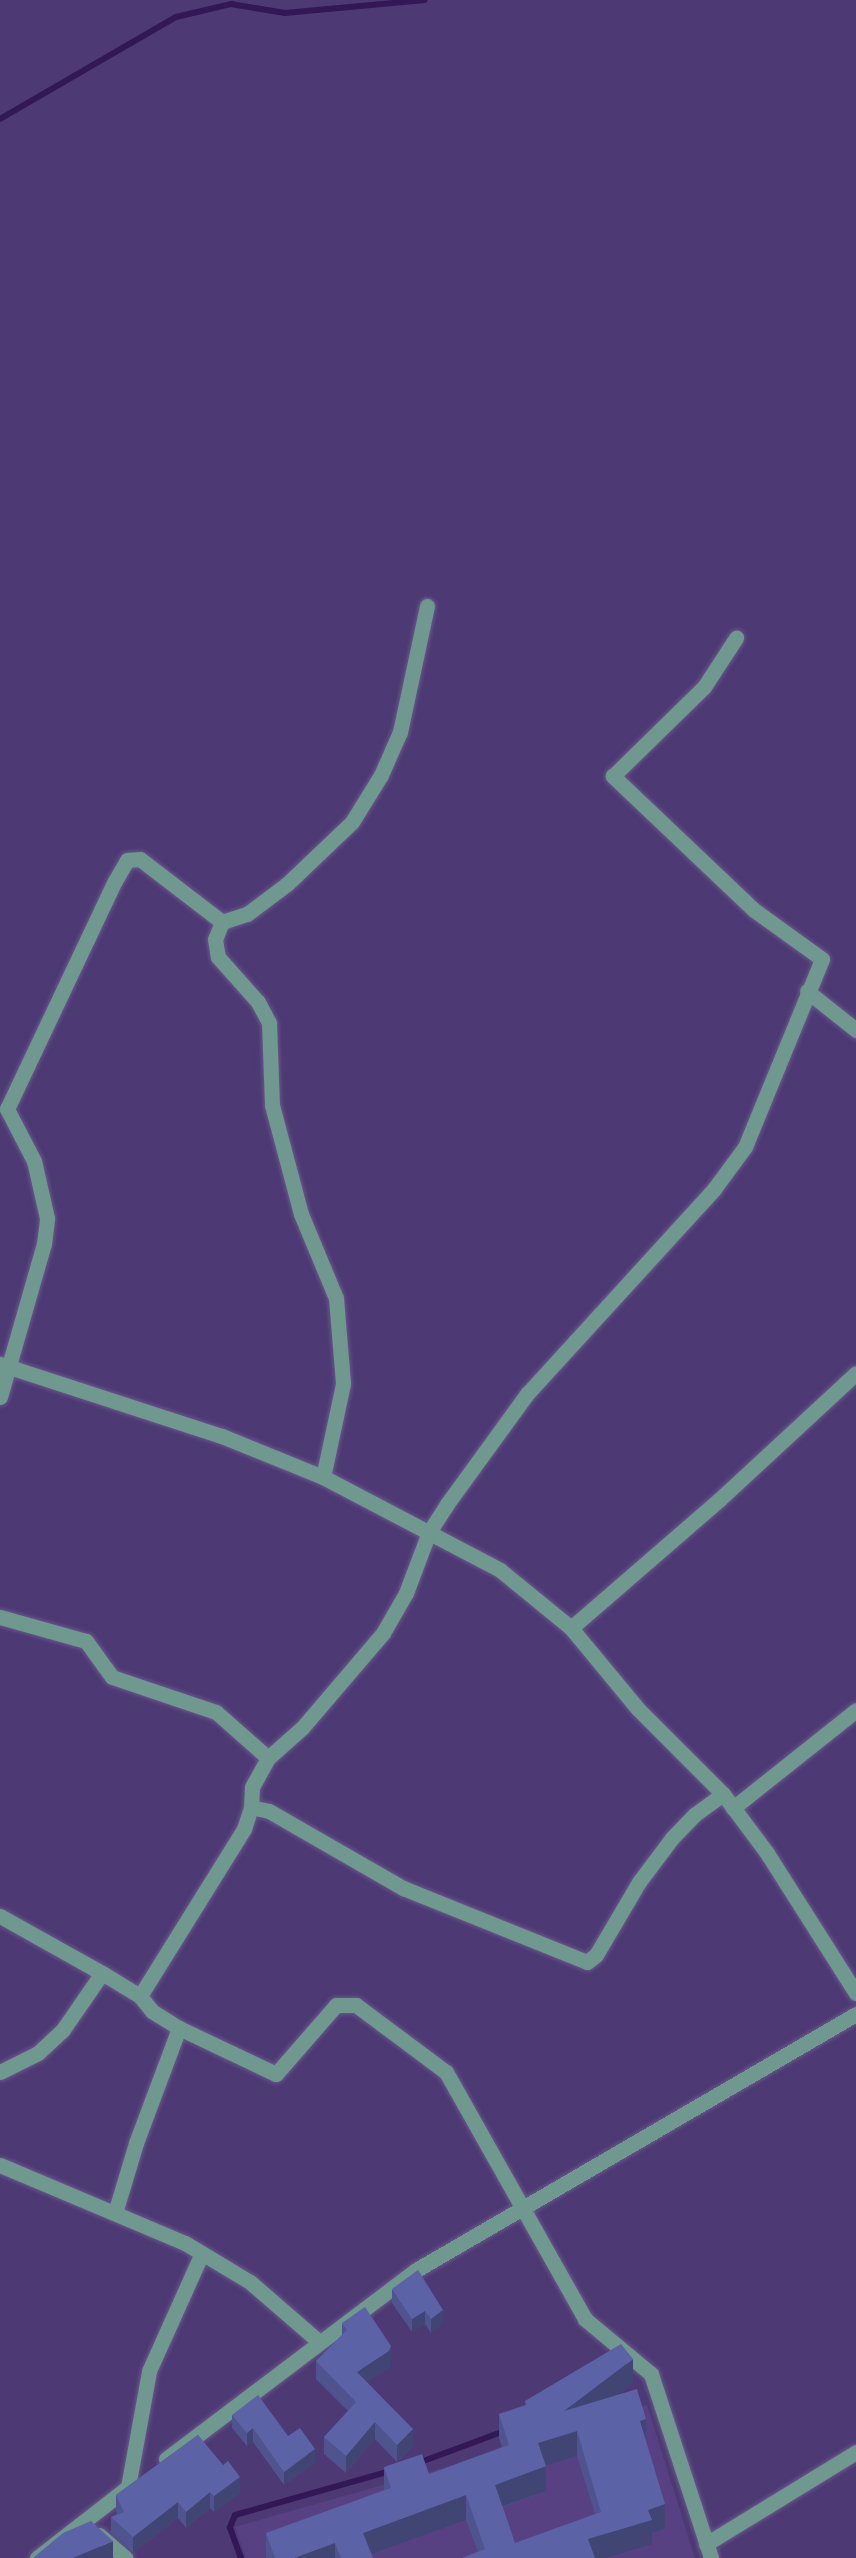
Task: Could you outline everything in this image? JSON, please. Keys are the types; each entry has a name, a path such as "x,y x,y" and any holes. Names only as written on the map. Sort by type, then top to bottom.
{"street":[{"path":"323,1477 343,1384 336,1298 301,1214 272,1105 269,1023 258,1002 218,957 215,939 222,922 247,914 287,884 352,822 381,776 400,732 427,606"},
{"path":"140,1996 244,1829 251,1807 252,1787 268,1758 303,1728 383,1633 406,1593 429,1532 527,1394 714,1189 745,1147 822,959 754,910 612,776 704,687 736,638"},
{"path":"0,1396 5,1365 47,1218 34,1161 7,1109 127,860 140,859 222,922"},
{"path":"807,991 856,1030"},
{"path":"5,1365 222,1436 323,1477 500,1570 571,1628 638,1709 723,1794 780,1872 856,1993"},
{"path":"571,1628 720,1499 856,1373"},
{"path":"0,1617 86,1641 112,1677 216,1712 268,1758"},
{"path":"733,1808 856,1710"},
{"path":"251,1807 270,1811 403,1887 587,1962 596,1955 639,1882 672,1838 723,1794"},
{"path":"0,1916 140,1996 152,2011 179,2028 276,2074 336,2005 356,2005 446,2072 524,2205 585,2319 651,2374 709,2551 856,2452"},
{"path":"0,2072 38,2053 62,2031 102,1973"},
{"path":"37,2558 318,2341 416,2270 524,2205 729,2091 856,2014"},
{"path":"115,2213 136,2143 179,2028"},
{"path":"0,2164 202,2253 250,2282 318,2341"},
{"path":"128,2487 149,2371 202,2253"},
{"path":"83,2521 125,2558"}],"shaded area":[{"path":"647,2405 695,2558 246,2558 235,2527 528,2444"}],"building":[{"path":"418,2270 443,2310 431,2319 425,2311 412,2319 392,2289"},
{"path":"365,2307 391,2346 389,2351 357,2372 413,2429 397,2445 375,2422 346,2456 324,2437 356,2402 316,2361 347,2330 342,2323"},
{"path":"621,2344 633,2359 564,2411 637,2389 646,2419 640,2421 665,2504 648,2510 652,2520 588,2539 595,2558 462,2558 485,2549 466,2495 363,2533 373,2558 341,2558 335,2543 294,2558 275,2558 266,2533 391,2488 384,2467 422,2454 429,2474 509,2445 499,2414 527,2405 525,2401","holes":["577,2431 601,2512 515,2543 495,2485 546,2466 538,2443"]},
{"path":"258,2395 288,2436 300,2428 315,2449 284,2472 253,2428 247,2433 232,2415"},
{"path":"198,2435 223,2465 228,2461 240,2477 214,2496 210,2492 186,2512 178,2502 133,2537 111,2517 124,2512 116,2495"},
{"path":"91,2521 113,2541 73,2558 33,2558 63,2533"}],"waterway":[{"path":"0,119 176,17 231,4 285,13 424,0"},
{"path":"418,2463 507,2430"},
{"path":"241,2558 230,2527 235,2515 391,2471"}]}
